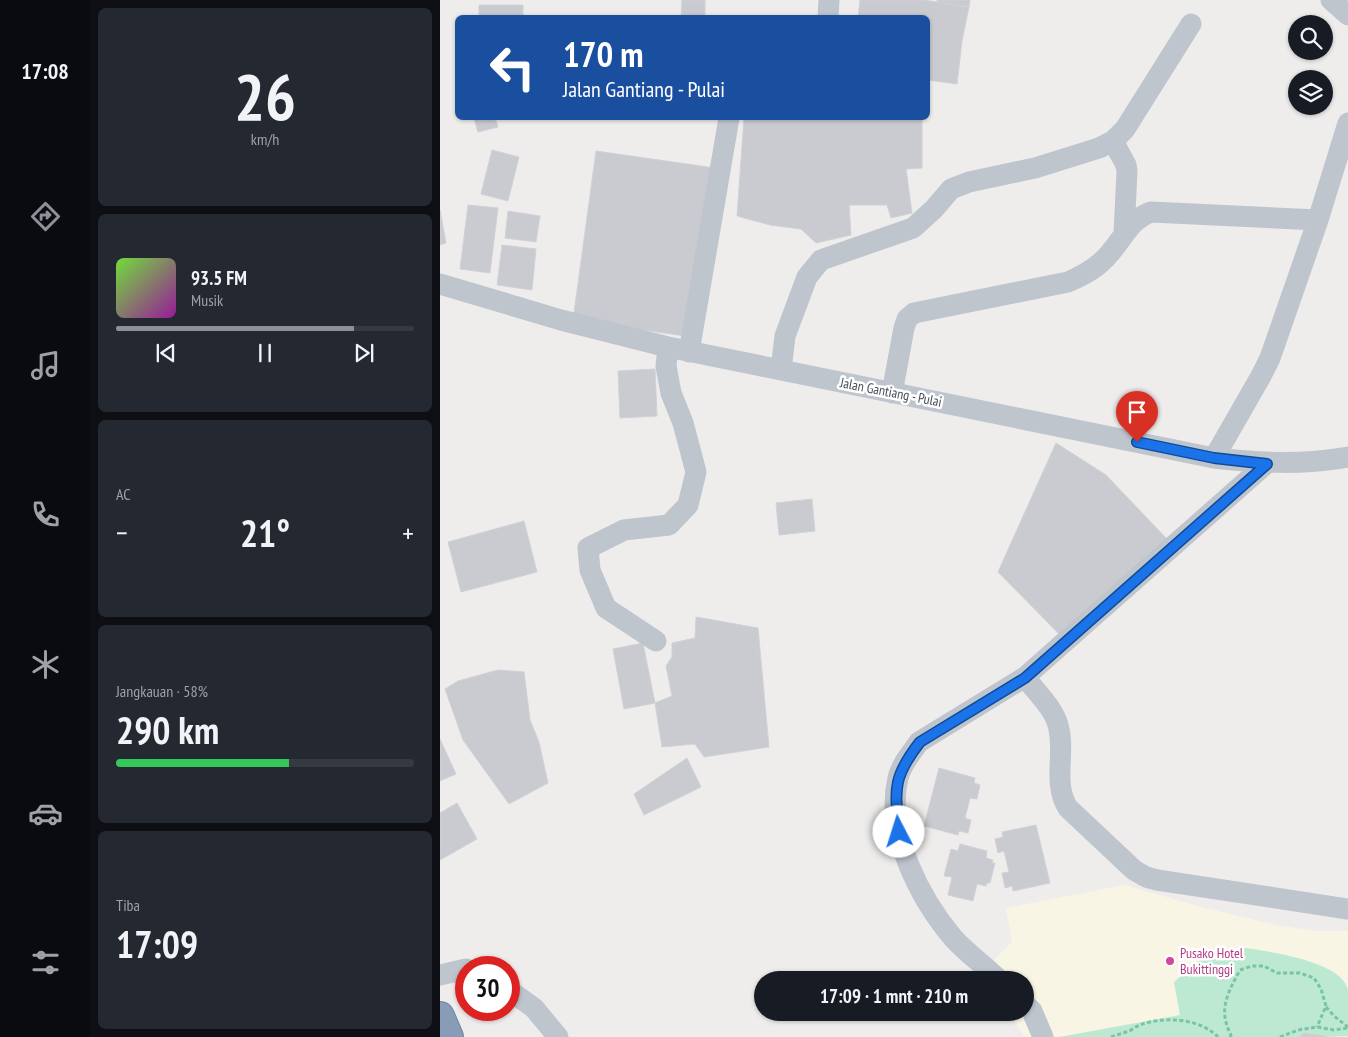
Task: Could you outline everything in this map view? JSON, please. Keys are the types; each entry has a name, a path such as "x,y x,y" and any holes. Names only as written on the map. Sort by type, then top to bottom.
{"highway":[{"path":"440,1016 449,1037"}],"street":[{"path":"828,0 828,15"},
{"path":"1331,0 1348,15"},
{"path":"781,370 785,336 807,277 822,260 913,228 952,189 969,182 1035,168 1113,142 1125,129 1191,24"},
{"path":"689,352 729,120"},
{"path":"1214,458 1270,358 1318,220 1348,124"},
{"path":"1113,142 1124,160 1127,171 1124,234"},
{"path":"892,393 904,328 907,319 914,313 1068,282 1086,274 1101,262 1142,215 1152,212 1318,220"},
{"name":"Jalan Gantiang - Pulai","path":"440,284 561,320 689,352 1214,458 1267,464 1348,457"},
{"path":"656,641 606,608 590,570 588,548 624,530 669,525 688,505 696,472 683,423 671,393 666,366 668,347"},
{"path":"990,971 955,940 932,910 910,870 899,832 895,796 898,776 907,758 920,742 1025,678 1267,464"},
{"path":"1025,678 1054,715 1058,725 1060,735 1060,791 1062,800 1068,808 1134,870 1146,877 1157,880 1348,909"},
{"path":"440,975 455,972"},
{"path":"520,998 534,1008 558,1037"},
{"path":"1034,1016 1043,1037"}],"path":[{"path":"1231,1036 1224,1022 1225,1004 1230,988 1240,970 1252,966 1264,966 1276,972 1300,973 1314,978 1321,989 1326,1006 1334,1016 1348,1027"},
{"path":"1317,1027 1326,1006"},
{"path":"1111,1037 1123,1035 1140,1025 1164,1020 1193,1022 1218,1037"},
{"path":"1280,1037 1298,1030 1317,1027 1334,1030 1348,1027"}],"shaded area":[{"name":"Pusako Hotel Bukittinggi","path":"1125,885 1205,908 1276,925 1315,931 1348,931 1348,1037 1025,1037 1014,1021 1034,1021 1034,971 983,971 1012,942 1006,908"}],"green space":[{"path":"1246,948 1304,960 1333,972 1343,980 1348,990 1348,1036 1326,1037 1304,1033 1299,1037 1059,1037 1180,1015 1174,982 1205,955"}],"building":[{"path":"682,0 705,0 705,15 681,15"},
{"path":"860,0 924,0 969,7 962,41 957,84 930,80 930,15 858,15"},
{"path":"937,0 970,0 969,7 937,2"},
{"path":"479,5 523,5 523,15 479,15"},
{"path":"475,120 496,120 498,127 478,132"},
{"path":"744,120 922,120 922,168 906,169 912,213 891,218 887,205 849,205 851,235 816,243 801,229 770,225 737,216"},
{"path":"492,150 519,157 508,201 481,194"},
{"path":"596,151 715,168 692,337 573,320"},
{"path":"468,205 498,208 490,273 460,269"},
{"path":"440,210 446,243 440,245"},
{"path":"508,211 540,216 536,242 505,238"},
{"path":"502,245 536,249 532,290 497,285"},
{"path":"655,369 657,416 620,418 618,371"},
{"path":"1056,443 1106,475 1167,539 1065,640 998,572"},
{"path":"812,499 815,531 779,535 776,503"},
{"path":"524,521 537,572 461,592 448,542"},
{"path":"696,617 758,628 769,747 704,757 695,744 662,747 655,703 672,696 666,666 672,657 672,643 695,638"},
{"path":"643,643 655,703 624,709 613,649"},
{"path":"498,670 524,672 530,720 539,742 548,783 509,804 463,740 445,689 458,681"},
{"path":"440,739 456,774 440,781"},
{"path":"687,758 701,787 644,815 634,794"},
{"path":"939,768 975,778 974,783 980,785 977,799 970,798 965,818 971,820 968,833 959,831 958,835 924,826"},
{"path":"457,803 477,839 440,860 440,813"},
{"path":"1036,825 1050,883 1013,891 1012,886 1005,888 1002,873 1009,872 1004,851 998,853 995,839 1003,837 1002,832"},
{"path":"960,844 987,851 986,858 993,860 992,863 995,863 990,883 987,883 986,886 977,884 973,901 948,895 952,877 944,876 951,849 958,851"},
{"path":"1304,1033 1325,1036 1326,1037 1299,1037"}],"place":[{"name":"Pusako Hotel Bukittinggi","path":"1170,961"}],"route":[{"path":"899,832 895,796 898,776 907,758 920,742 1025,678 1267,464 1214,458 1137,442"}]}
